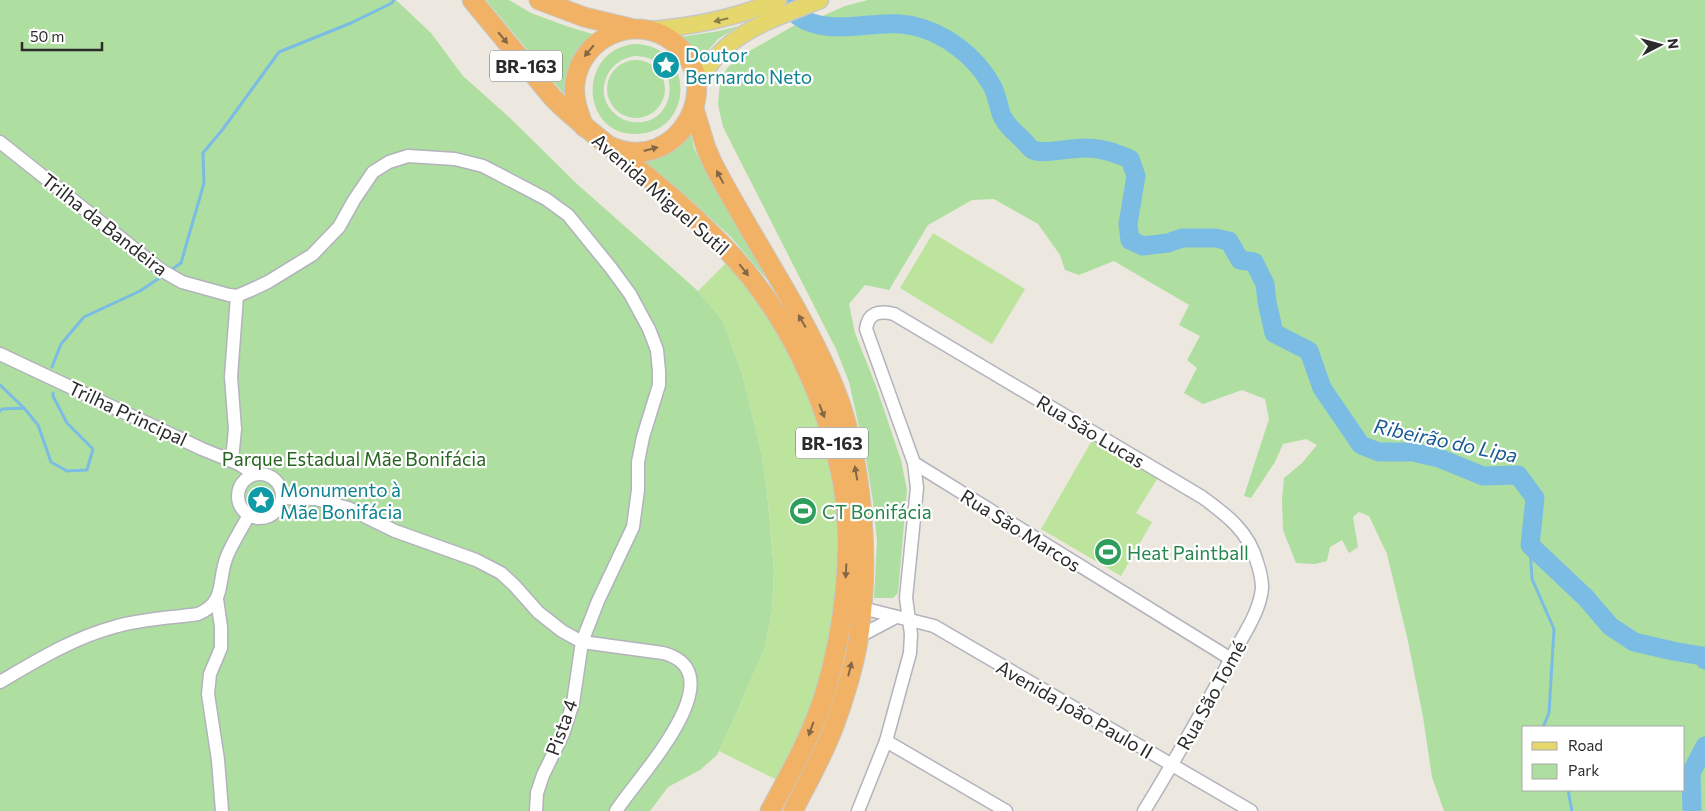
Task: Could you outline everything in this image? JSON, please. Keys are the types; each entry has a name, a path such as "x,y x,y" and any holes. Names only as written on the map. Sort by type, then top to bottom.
{"highway":[{"name":"Avenida Miguel Sutil","path":"472,0 553,98 585,128 690,214 727,250 774,310 797,351 825,418 843,486 846,522 844,592 840,624 834,660 825,693 807,742 770,811"},
{"name":"BR-163","path":"540,0 584,17 631,28 651,30 663,35 682,50 690,61 697,85 694,109"},
{"path":"585,128 575,99 574,84 577,70 593,46 604,37 617,31 631,28"},
{"name":"Avenida Miguel Sutil","path":"694,109 713,164 813,341 831,378 843,413 852,450 863,526 864,566 862,608 858,637 834,728 793,811"},
{"path":"604,144 619,150 634,152 650,150 665,145 678,135 688,123 694,109"}],"main road":[{"path":"651,30 711,22 820,0"},
{"path":"697,85 713,60 728,44 751,30 773,8"}],"street":[{"name":"Trilha da Bandeira","path":"0,142 160,270 200,288 237,296"},
{"path":"232,460 235,429 231,377 237,296 268,282 312,255 339,227 373,172 389,162 408,156 455,159 483,166 546,199 568,215 630,294 650,329 657,350 660,371 659,385 643,437 638,462 638,490 634,527 598,602 582,642"},
{"name":"Rua São Lucas","path":"914,463 866,329 869,318 873,314 886,312 894,314 1202,497 1226,514 1243,531 1254,550 1261,573"},
{"name":"Trilha Principal","path":"0,354 202,449 232,460 254,474 262,474 275,479 279,484 282,498"},
{"path":"858,811 886,741 910,653 911,634 906,598 917,488 914,463"},
{"name":"Rua São Marcos","path":"914,463 1230,660"},
{"path":"254,474 242,483 239,489 240,504 249,515 264,518 270,516 276,511 282,498 316,499 348,508 395,531 476,560 501,574 514,585 538,612 562,631 582,642 663,652 676,656 686,665 691,675 691,688 683,714 675,729 616,811"},
{"path":"222,811 218,760 208,694 210,674 221,648 218,599 226,559 249,515"},
{"name":"Rua São Tomé","path":"1144,811 1172,766 1258,605 1262,588 1261,573"},
{"path":"0,682 49,654 90,635 114,626 198,614 206,611 218,599"},
{"name":"Avenida João Paulo II","path":"862,608 934,626 1172,766 1231,805 1251,811"},
{"path":"858,637 896,617"},
{"name":"Pista 4","path":"536,811 537,793 543,775 563,734 573,703 582,642"},
{"path":"886,741 1006,811"}],"green space":[{"name":"Parque Estadual Mãe Bonifácia","path":"0,0 396,0 431,33 463,76 511,119 577,184 698,291 723,321 742,373 762,455 774,571 772,611 765,647 717,755 700,770 668,787 650,811 0,811"},
{"path":"486,0 509,0 531,13 596,35 569,100"},
{"path":"868,0 1705,0 1705,811 1444,811 1432,777 1423,717 1408,641 1387,554 1369,516 1359,512 1353,517 1358,547 1349,553 1342,540 1330,547 1327,561 1315,564 1296,563 1283,530 1282,500 1284,478 1302,463 1317,445 1306,439 1283,444 1275,462 1251,498 1244,496 1269,419 1265,399 1242,390 1203,404 1184,393 1197,368 1187,360 1200,336 1179,325 1189,305 1114,261 1079,275 1065,270 1060,255 1038,224 994,199 972,200 928,225 889,290 865,285 849,304 855,333 876,386 901,460 907,490 898,593 893,598 874,598 877,541 873,502 866,458 849,382 836,349 723,127 718,104 720,83 727,68 741,56 795,25 818,18 845,6"},
{"path":"739,26 718,39 699,61 689,44 681,37 719,31"},
{"path":"634,44 654,48 668,58 677,72 680,88 678,105 670,119 656,130 637,134 618,131 605,122 596,108 593,92 595,76 602,61 615,50","holes":["635,56 651,59 662,67 668,78 670,91 667,104 659,114 648,121 633,122 622,119 607,104 604,95 606,77 617,63 625,58"]},
{"path":"630,60 642,60 657,68 665,83 665,95 657,110 642,118 630,118 615,110 607,95 607,83 615,68"},
{"path":"690,130 694,148 705,170 768,281 731,237 639,157"},
{"path":"933,233 1025,289 992,344 900,288"},
{"name":"CT Bonifácia","path":"728,261 768,312 800,372 819,417 837,489 840,544 839,599 828,665 781,782 719,751 765,647 772,611 774,571 762,455 742,373 723,321 698,291"},
{"path":"1094,437 1159,476 1136,513 1152,522 1121,576 1041,529"}],"waterway":[{"path":"171,270 181,263 204,183 203,153 223,129 279,52 351,23 392,3 394,0"},
{"name":"Ribeirão do Lipa","path":"787,0 798,16 811,23 839,27 900,24 926,29 948,40 977,64 995,91 1004,120 1033,150 1044,152 1092,148 1108,151 1130,159 1136,176 1128,224 1130,240 1143,246 1168,243 1182,238 1215,238 1229,241 1240,260 1254,262 1265,284 1274,333 1309,351 1322,388 1361,445 1379,452 1413,452 1439,458 1483,476 1518,475 1535,498 1530,545 1586,598 1610,626 1634,642 1702,656 1705,660"},
{"path":"52,367 61,344 84,317 140,291 161,277"},
{"path":"0,385 23,407"},
{"path":"0,411 2,409 24,408 38,425 51,462 67,471 87,470 93,449 67,423 53,393"},
{"path":"1530,545 1532,579 1554,629 1549,713 1543,726"},
{"name":"Ribeirão do Lipa","path":"1692,811 1691,773 1705,746"},
{"path":"1568,791 1572,811"}],"place":[{"name":"Doutor Bernardo Neto","path":"666,65"},
{"name":"Monumento à Mãe Bonifácia","path":"261,500"},
{"name":"CT Bonifácia","path":"803,511"},
{"name":"Heat Paintball","path":"1108,552"}]}
